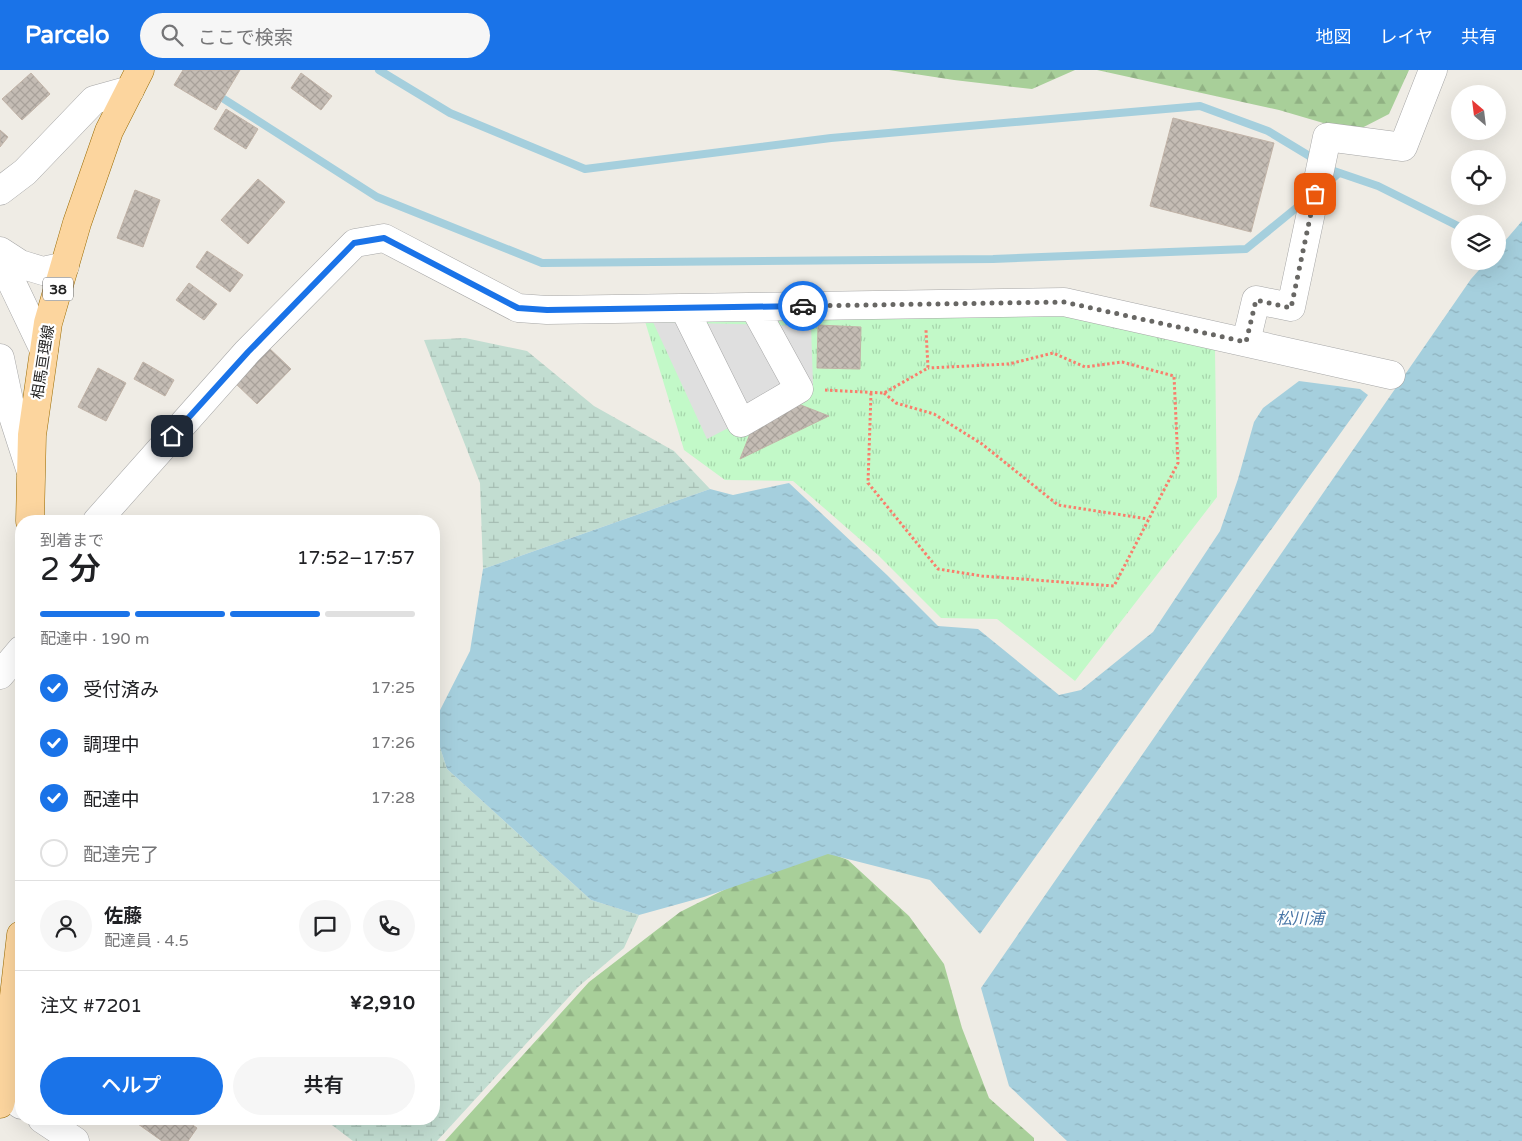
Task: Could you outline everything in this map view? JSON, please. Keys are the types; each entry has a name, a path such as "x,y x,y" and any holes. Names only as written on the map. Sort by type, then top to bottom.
{"main road":[{"name":"相馬亘理線","path":"30,515 32,435 48,324 77,223 109,131 135,80"},
{"path":"8,1100 15,1011"}],"street":[{"path":"1246,342 1256,300 1291,308 1327,137 1403,147 1434,70"},
{"path":"0,190 24,172 94,100 135,80"},
{"path":"102,515 248,352 354,243 384,238 518,308 547,310 1064,302 1391,375"},
{"path":"0,251 20,264 43,271 65,266"},
{"path":"0,258 44,350"},
{"path":"684,308 741,423 799,389 754,307"},
{"path":"0,358 11,410 31,472"},
{"path":"0,675 15,657"},
{"path":"51,1125 75,1141"}],"path":[{"path":"924,304 928,368"},
{"path":"799,389 884,393 928,368 1009,364 1053,353 1085,367 1122,362 1174,376 1178,462 1114,586 982,576 938,569 868,483 871,393"},
{"path":"884,393 896,403 934,414 982,444 1058,505 1148,519"}],"green space":[{"path":"889,70 1075,70 1032,89"},
{"path":"1097,70 1409,70 1389,114 1354,132 1279,110"},
{"path":"1067,314 1215,349 1217,497 1075,681 997,619 941,618 878,555 793,481 725,480 684,450 644,318"},
{"path":"465,338 527,351 594,406 674,451 710,489 483,569 480,483 424,340"},
{"path":"440,747 447,769 591,900 639,915 624,948 578,987 437,1141 353,1141 332,1125 440,1125"},
{"path":"811,846 848,860 909,916 944,964 962,1028 989,1098 1034,1138 1034,1141 445,1141 589,982 680,912"}],"shaded area":[{"path":"653,322 811,326 813,384 707,439"}],"water":[{"name":"松川浦","path":"1522,221 1522,1141 1067,1141 1009,1086 981,988 1471,279 1479,270 1506,270 1506,240"},
{"path":"1299,381 1360,389 1368,395 980,934 930,880 828,854 704,897 639,915 591,900 447,769 440,747 440,710 470,651 483,569 710,489 733,495 789,483 938,626 978,629 1059,695 1081,690 1153,632 1220,531 1238,479 1254,422 1263,408"}],"building":[{"path":"183,70 240,70 216,110 174,85"},
{"path":"31,73 50,94 22,120 2,99"},
{"path":"301,73 332,96 321,110 291,88"},
{"path":"226,109 258,129 246,149 214,129"},
{"path":"1173,118 1274,143 1251,232 1150,206"},
{"path":"0,130 8,137 0,147"},
{"path":"258,179 285,202 248,244 221,220"},
{"path":"135,190 160,200 143,247 117,238"},
{"path":"207,251 243,275 230,292 196,267"},
{"path":"189,283 217,304 204,320 176,300"},
{"path":"818,325 861,327 860,369 817,368"},
{"path":"267,346 291,369 257,404 233,381"},
{"path":"143,362 174,380 165,396 134,379"},
{"path":"98,368 126,383 106,421 78,407"},
{"path":"788,400 829,416 740,459 757,416"},
{"path":"139,1125 193,1125 197,1128 188,1141 162,1141"}],"waterway":[{"path":"379,70 450,113 585,169 831,138 1200,106 1268,131 1316,160"},
{"path":"216,94 377,197 542,263 993,259 1246,249 1306,200"},
{"path":"1334,171 1378,186 1451,222"},
{"path":"1325,185 1339,173"}],"way so far":[{"path":"803,306 1064,302 1246,342 1256,300 1291,308 1315,194"}],"route":[{"path":"172,436 248,352 354,243 384,238 518,308 547,310 803,306"}]}
